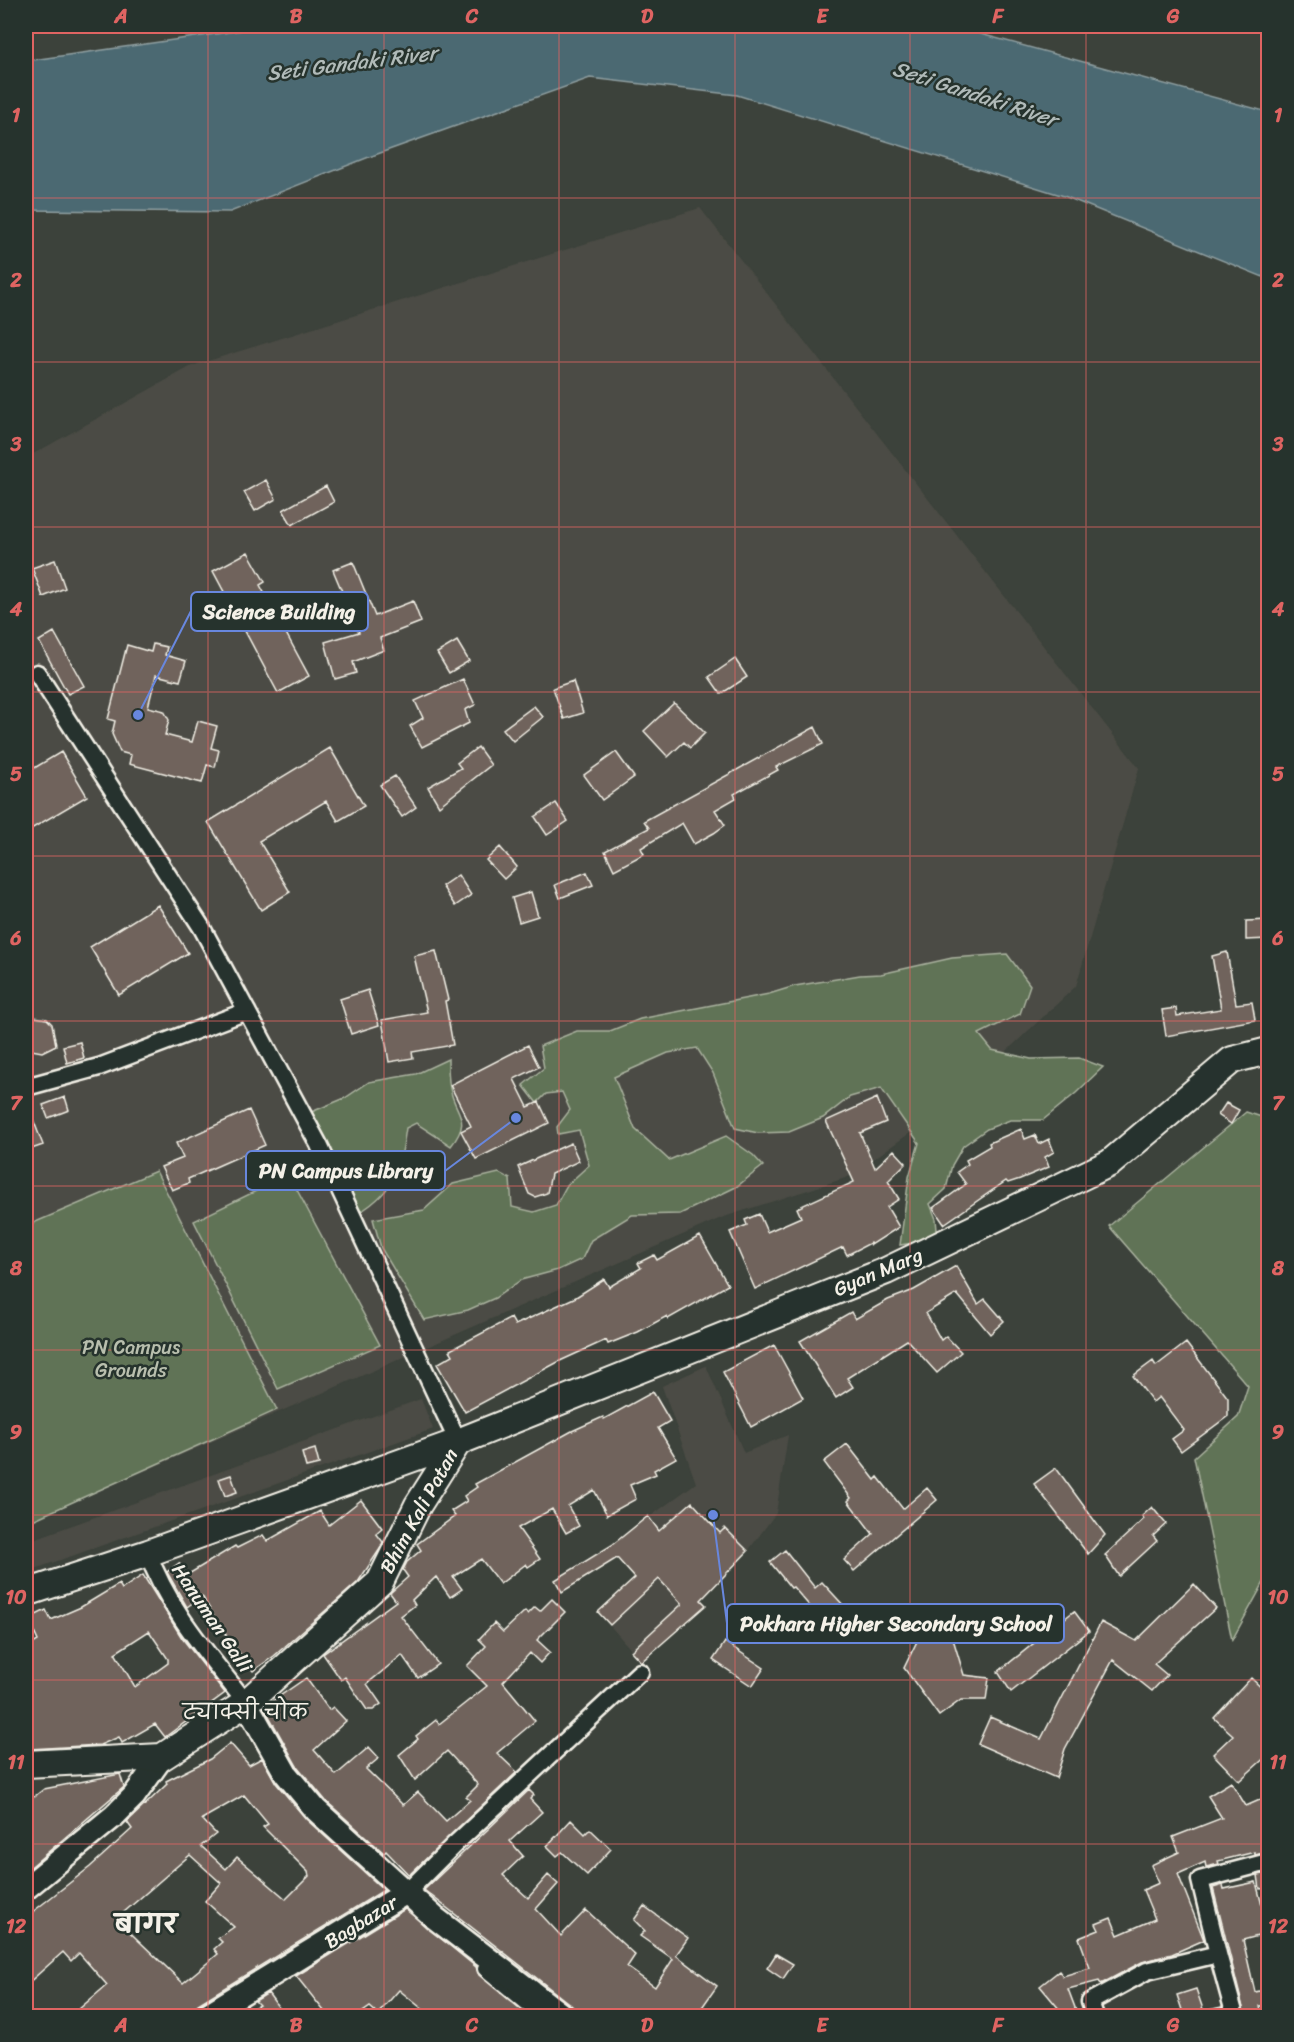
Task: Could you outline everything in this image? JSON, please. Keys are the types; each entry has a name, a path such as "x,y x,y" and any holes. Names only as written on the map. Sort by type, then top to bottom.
{"main road":[{"name":"Gyan Marg","path":"458,1442 886,1271 976,1228 1110,1163 1232,1060 1269,1050"},
{"name":"Bhim Kali Patan","path":"26,1593 150,1557 458,1442"},
{"name":"Bhim Kali Patan","path":"26,1764 162,1757 241,1707 380,1582 418,1504 458,1442"},
{"path":"241,1707 286,1774 316,1810 404,1895"},
{"path":"26,1888 114,1816 134,1796 162,1757"},
{"name":"Bagbazar","path":"205,2016 404,1895 563,2016"}],"street":[{"path":"37,673 202,928 319,1145 458,1442"},
{"path":"26,1087 99,1067 246,1011"},
{"path":"26,1606 150,1557"},
{"name":"Hanuman Galli","path":"150,1557 164,1590 241,1707"},
{"path":"541,2016 404,1895 456,1843 640,1672"},
{"path":"1235,2016 1200,1880 1269,1862"},
{"path":"1095,2016 1090,2002 1147,1971 1218,1954"}],"shaded area":[{"path":"700,208 1139,768 1076,986 948,1106 848,1177 721,1218 26,1523 26,458 192,366"},
{"path":"706,1366 744,1453 788,1435 776,1513 748,1551 702,1599 706,1605 642,1662 598,1612 633,1579 619,1541 621,1538 696,1483 662,1386"},
{"path":"421,1399 433,1429 26,1572 26,1542"}],"green space":[{"path":"1007,954 1030,985 1020,1014 979,1034 992,1050 1031,1059 1079,1058 1103,1067 1043,1120 1010,1120 987,1129 963,1146 952,1165 946,1189 930,1204 936,1219 937,1230 920,1242 900,1245 909,1177 919,1143 881,1088 850,1097 823,1118 789,1132 758,1133 735,1128 713,1073 697,1048 668,1053 614,1077 635,1129 669,1160 726,1136 753,1155 763,1166 736,1187 680,1214 632,1215 591,1240 582,1259 558,1270 521,1280 495,1298 468,1310 424,1320 381,1248 373,1219 424,1210 453,1184 499,1173 510,1179 512,1207 534,1212 556,1205 567,1185 589,1165 579,1130 558,1134 557,1127 570,1110 562,1092 546,1094 537,1103 523,1085 544,1068 540,1046 577,1031 610,1031 640,1019 769,994 795,986 860,975 881,974 952,958"},
{"path":"448,1059 448,1078 452,1097 462,1122 457,1137 451,1146 416,1123 406,1128 394,1177 382,1195 360,1212 309,1113 345,1098 369,1082 416,1074"},
{"path":"1246,1112 1268,1119 1268,1575 1232,1640 1194,1457 1238,1417 1248,1386 1109,1226"},
{"name":"PN Campus Grounds","path":"156,1171 277,1410 26,1523 26,1226"},
{"path":"289,1175 380,1345 278,1389 194,1221"}],"water":[{"name":"Seti Gandaki River","path":"271,26 951,26 1268,112 1268,279 1064,196 737,95 590,78 369,157 230,212 26,210 26,61"}],"building":[{"path":"266,480 276,499 255,511 244,492"},
{"path":"326,486 334,502 292,525 283,510"},
{"path":"248,552 265,582 260,585 309,676 278,693 213,571"},
{"path":"55,560 65,588 43,597 32,568"},
{"path":"353,562 375,616 413,601 421,622 380,638 384,650 353,662 356,673 335,679 325,642 359,632 333,570"},
{"path":"54,632 84,686 68,694 39,641"},
{"path":"457,641 469,661 449,673 437,653"},
{"path":"153,644 167,647 165,655 186,661 180,681 156,675 148,707 164,711 169,720 165,735 192,742 198,721 217,726 211,748 219,750 215,767 207,765 202,783 129,764 131,755 120,752 112,734 115,721 108,719 127,645 151,652"},
{"path":"735,659 747,677 721,694 709,677"},
{"path":"463,679 475,705 465,710 469,723 422,747 410,726 423,718 415,701"},
{"path":"573,681 583,713 564,719 553,688"},
{"path":"674,703 705,733 690,748 684,742 668,757 644,731"},
{"path":"534,706 543,717 513,741 503,729"},
{"path":"815,727 823,744 776,767 778,770 734,794 736,798 715,810 725,825 714,833 694,844 682,823 641,848 644,854 614,870 605,851 649,828 644,821"},
{"path":"478,747 491,765 439,806 428,787 461,768 457,763"},
{"path":"330,748 364,806 338,821 326,801 259,841 290,892 261,910 208,822"},
{"path":"61,752 87,796 26,832 26,773"},
{"path":"616,752 634,777 602,800 584,775"},
{"path":"395,776 416,807 402,817 380,785"},
{"path":"556,803 568,821 547,835 535,817"},
{"path":"500,847 517,867 504,879 486,860"},
{"path":"587,872 593,885 560,898 555,885"},
{"path":"458,875 471,895 455,906 442,886"},
{"path":"531,892 538,916 519,922 512,898"},
{"path":"158,905 188,953 119,995 90,947"},
{"path":"1269,920 1269,939 1246,940 1246,921"},
{"path":"436,951 448,1000 445,1001 453,1045 412,1052 413,1058 389,1062 382,1020 427,1012 414,956"},
{"path":"1227,952 1236,1004 1252,1002 1255,1020 1166,1036 1162,1010 1176,1008 1177,1016 1221,1009 1212,956"},
{"path":"368,990 379,1025 351,1034 340,999"},
{"path":"34,1017 47,1019 52,1024 56,1045 42,1052 26,1049 26,1021"},
{"path":"80,1042 84,1058 67,1063 63,1046"},
{"path":"528,1045 539,1067 514,1079 528,1107 539,1102 549,1123 476,1159 461,1131 471,1126 450,1085"},
{"path":"65,1097 69,1110 48,1118 43,1105"},
{"path":"877,1098 886,1122 860,1133 875,1168 894,1150 906,1163 888,1181 899,1199 887,1207 899,1227 871,1245 870,1243 847,1255 843,1247 755,1289 730,1232 747,1225 745,1220 759,1214 767,1232 801,1217 797,1208 854,1182 826,1121"},
{"path":"26,1101 43,1145 26,1151"},
{"path":"1226,1103 1239,1110 1231,1124 1218,1115"},
{"path":"249,1110 265,1145 188,1179 189,1183 172,1190 161,1167 183,1158 176,1143"},
{"path":"1021,1129 1025,1139 1035,1135 1039,1144 1049,1139 1054,1152 1045,1157 1049,1167 1008,1183 1006,1181 944,1224 933,1208 966,1184 957,1172 968,1164 966,1160 990,1146 989,1143"},
{"path":"571,1143 579,1161 551,1174 547,1193 535,1197 529,1194 518,1167"},
{"path":"700,1236 728,1285 668,1319 667,1316 638,1332 608,1344 606,1340 560,1361 465,1412 437,1364 453,1355 450,1350 511,1318 515,1325 576,1297 604,1279 609,1287 641,1268 638,1263 654,1255 657,1260"},
{"path":"956,1266 978,1304 985,1299 1004,1321 990,1334 957,1294 926,1313 941,1340 946,1336 961,1352 937,1373 907,1340 847,1378 853,1387 836,1398 800,1341 851,1312 855,1319"},
{"path":"1186,1343 1228,1398 1228,1416 1181,1451 1172,1439 1184,1430 1159,1397 1153,1402 1133,1376 1153,1361 1156,1366"},
{"path":"774,1345 803,1398 751,1427 723,1372"},
{"path":"653,1392 670,1421 658,1428 676,1458 654,1470 656,1474 630,1485 636,1499 607,1515 594,1490 568,1506 579,1526 566,1533 552,1509 518,1528 540,1559 528,1567 526,1564 500,1584 481,1559 453,1577 462,1589 450,1597 436,1577 412,1600 415,1605 401,1616 438,1664 418,1678 402,1655 367,1684 381,1704 373,1710 367,1710 345,1677 341,1680 323,1654 396,1601 390,1593 408,1577 403,1570 407,1562 421,1550 417,1544 455,1516 451,1511 467,1501 464,1496 477,1487 475,1484 572,1431 603,1417 604,1419"},
{"path":"847,1444 875,1480 878,1477 903,1509 927,1488 937,1500 854,1571 844,1560 873,1534 848,1501 851,1498 824,1462"},
{"path":"315,1449 319,1464 306,1467 302,1453"},
{"path":"1056,1468 1105,1535 1088,1554 1034,1484"},
{"path":"231,1475 237,1492 225,1496 219,1479"},
{"path":"361,1500 382,1528 376,1533 383,1542 380,1549 358,1582 274,1656 253,1671 223,1631 202,1596 187,1607 167,1572 179,1563 187,1575 235,1546 237,1548 263,1535 267,1541 320,1511 329,1525"},
{"path":"692,1502 720,1533 725,1528 748,1551 701,1600 706,1605 641,1662 631,1651 682,1604 659,1579 610,1625 598,1612 635,1578 617,1558 562,1592 555,1580 612,1545 648,1516 659,1531"},
{"path":"1152,1507 1166,1524 1153,1536 1157,1541 1119,1576 1105,1555 1144,1519 1142,1516"},
{"path":"785,1550 815,1588 822,1582 846,1608 827,1626 770,1562"},
{"path":"143,1575 182,1638 225,1693 165,1737 155,1724 122,1743 119,1737 100,1745 29,1749 26,1743 26,1648 38,1641 28,1619 46,1610 51,1620 81,1607 119,1584 122,1589","holes":["149,1631 168,1659 168,1663 135,1687 115,1653"]},
{"path":"1194,1584 1216,1608 1154,1664 1167,1675 1152,1691 1113,1660 1065,1749 1056,1778 978,1744 990,1717 1041,1739 1101,1622 1136,1641"},
{"path":"552,1599 565,1612 537,1640 550,1652 540,1663 530,1653 503,1682 535,1721 497,1753 517,1772 409,1875 386,1851 384,1853 326,1801 297,1766 264,1707 306,1678 329,1710 333,1707 346,1721 314,1750 336,1775 369,1747 379,1758 366,1769 403,1805 418,1792 446,1821 470,1800 466,1797 478,1785 447,1751 415,1780 399,1755 418,1739 416,1736 436,1720 439,1724 487,1686 467,1666 486,1646 479,1639 494,1623 503,1632 525,1611 528,1614 535,1607 540,1611"},
{"path":"1074,1611 1089,1631 1011,1692 998,1672"},
{"path":"924,1627 950,1629 964,1675 989,1678 986,1700 961,1700 939,1716 904,1668"},
{"path":"725,1642 764,1668 752,1686 713,1660"},
{"path":"1251,1678 1269,1695 1269,1754 1239,1781 1213,1754 1233,1735 1214,1718"},
{"path":"230,1743 249,1765 262,1758 276,1783 306,1819 384,1890 198,2004 189,2016 85,2016 79,2009 107,1985 79,1953 71,1961 63,1952 26,1985 26,1917 90,1867 132,1829 127,1822 167,1784 166,1781 210,1759","holes":["244,1795 268,1824 263,1827 308,1872 309,1876 286,1899 237,1857 226,1869 201,1846 216,1834 202,1819","190,1855 221,1883 205,1901 234,1927 218,1938 222,1942 214,1949 218,1954 183,1983 116,1919"]},
{"path":"120,1774 124,1787 26,1871 26,1803 44,1789"},
{"path":"1231,1782 1246,1806 1262,1799 1269,1814 1269,1852 1255,1855 1255,1852 1218,1861 1219,1864 1206,1867 1205,1862 1178,1874 1204,1940 1172,1954 1142,1962 1101,1984 1099,1981 1068,1989 1077,2013 1065,2016 1040,1986 1059,1971 1063,1976 1090,1968 1079,1938 1099,1930 1096,1924 1111,1918 1118,1935 1155,1919 1143,1890 1159,1883 1151,1865 1179,1852 1173,1837 1222,1818 1208,1796"},
{"path":"529,1790 534,1795 530,1799 542,1812 510,1841 523,1856 503,1875 528,1898 548,1875 558,1884 536,1909 561,1936 586,1910 635,1955 627,1967 655,1987 673,1959 640,1936 645,1931 634,1920 644,1906 688,1938 676,1955 717,1986 696,2016 581,2016 571,2005 424,1890"},
{"path":"571,1820 585,1834 590,1829 611,1849 587,1875 562,1852 557,1856 547,1846"},
{"path":"1269,1873 1269,1888 1260,1889 1258,1875"},
{"path":"1256,1882 1269,1933 1243,1940 1255,1992 1269,1989 1269,2004 1260,2006 1262,2016 1245,2016 1213,1888 1223,1885 1224,1889"},
{"path":"405,1909 476,1967 479,1975 529,2016 431,2016 399,1990 378,2014 370,2007 357,2016 328,2016 296,1976"},
{"path":"776,1954 793,1964 783,1979 767,1968"},
{"path":"1196,1989 1205,2015 1204,2011 1222,2007 1224,2016 1184,2016 1177,1995"},
{"path":"268,1993 285,2016 238,2016 259,2005 255,2001"}],"place":[{"name":"Science Building","path":"138,715"},
{"name":"PN Campus Library","path":"516,1118"},
{"name":"Pokhara Higher Secondary School","path":"713,1515"}],"district":[{"name":"ट्याक्सी चोक","path":"245,1712"},
{"name":"बागर","path":"146,1924"}]}
